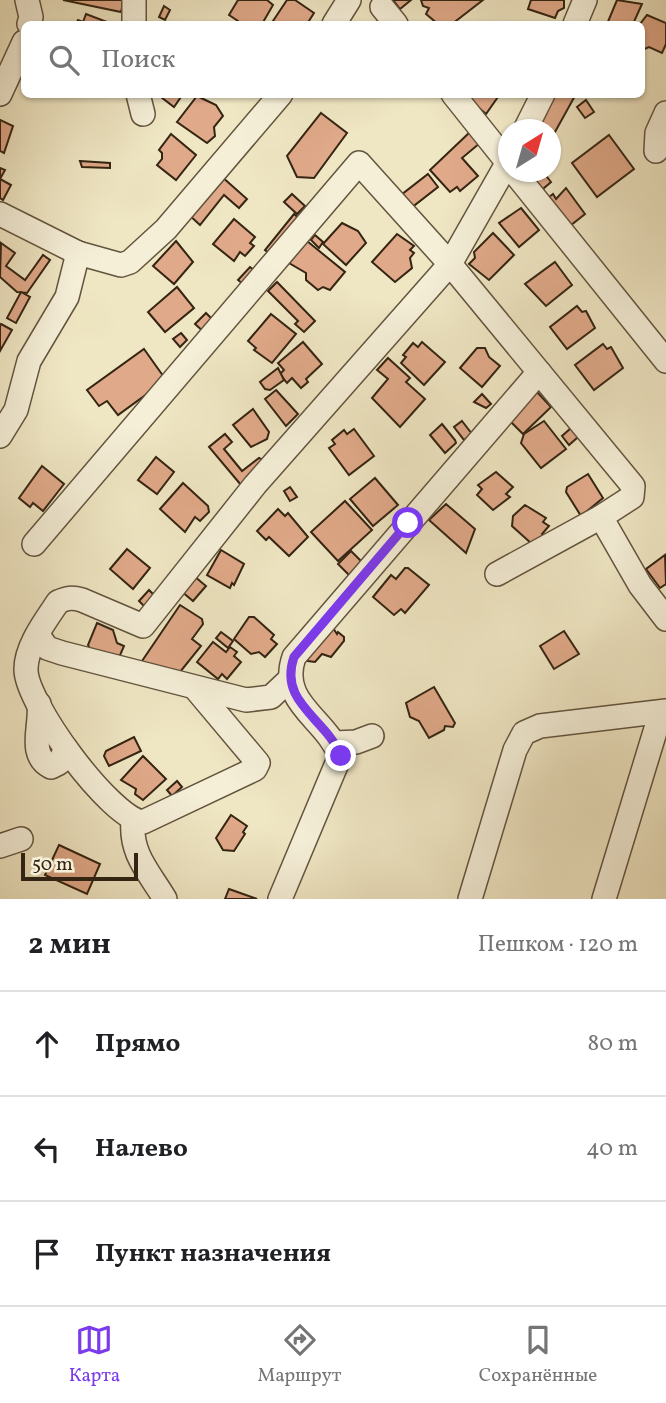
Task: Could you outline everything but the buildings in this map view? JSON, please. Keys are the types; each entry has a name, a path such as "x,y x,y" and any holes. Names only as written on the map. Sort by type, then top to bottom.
{"street":[{"path":"27,0 30,21"},
{"path":"336,21 349,0"},
{"path":"576,21 585,0"},
{"path":"0,94 21,48"},
{"path":"0,214 78,253 121,265 130,262 166,229 278,98"},
{"path":"456,98 498,150"},
{"path":"530,119 541,98"},
{"path":"656,151 657,133 666,113"},
{"path":"34,544 359,163 450,264 633,486 632,496 601,517 497,574"},
{"path":"195,688 258,763 255,769 190,801 143,822 133,821 90,782 66,749 39,704 26,669 38,635 58,602 72,597 143,626 255,485 450,264 498,180"},
{"path":"522,182 666,361"},
{"path":"0,436 16,410 29,361 67,297 78,253"},
{"path":"38,635 47,648 62,653 246,700 260,699 282,690 289,680 294,657 539,372"},
{"path":"601,517 640,585 666,619"},
{"path":"280,899 341,756 335,743 306,710 289,680"},
{"path":"470,899 515,750 524,733 540,726 664,712 604,899"},
{"path":"335,743 356,742 372,736"},
{"path":"133,821 131,836 135,853 165,899"}],"route":[{"path":"341,756 335,743 306,710 291,687 289,680 294,657 408,523"}]}
